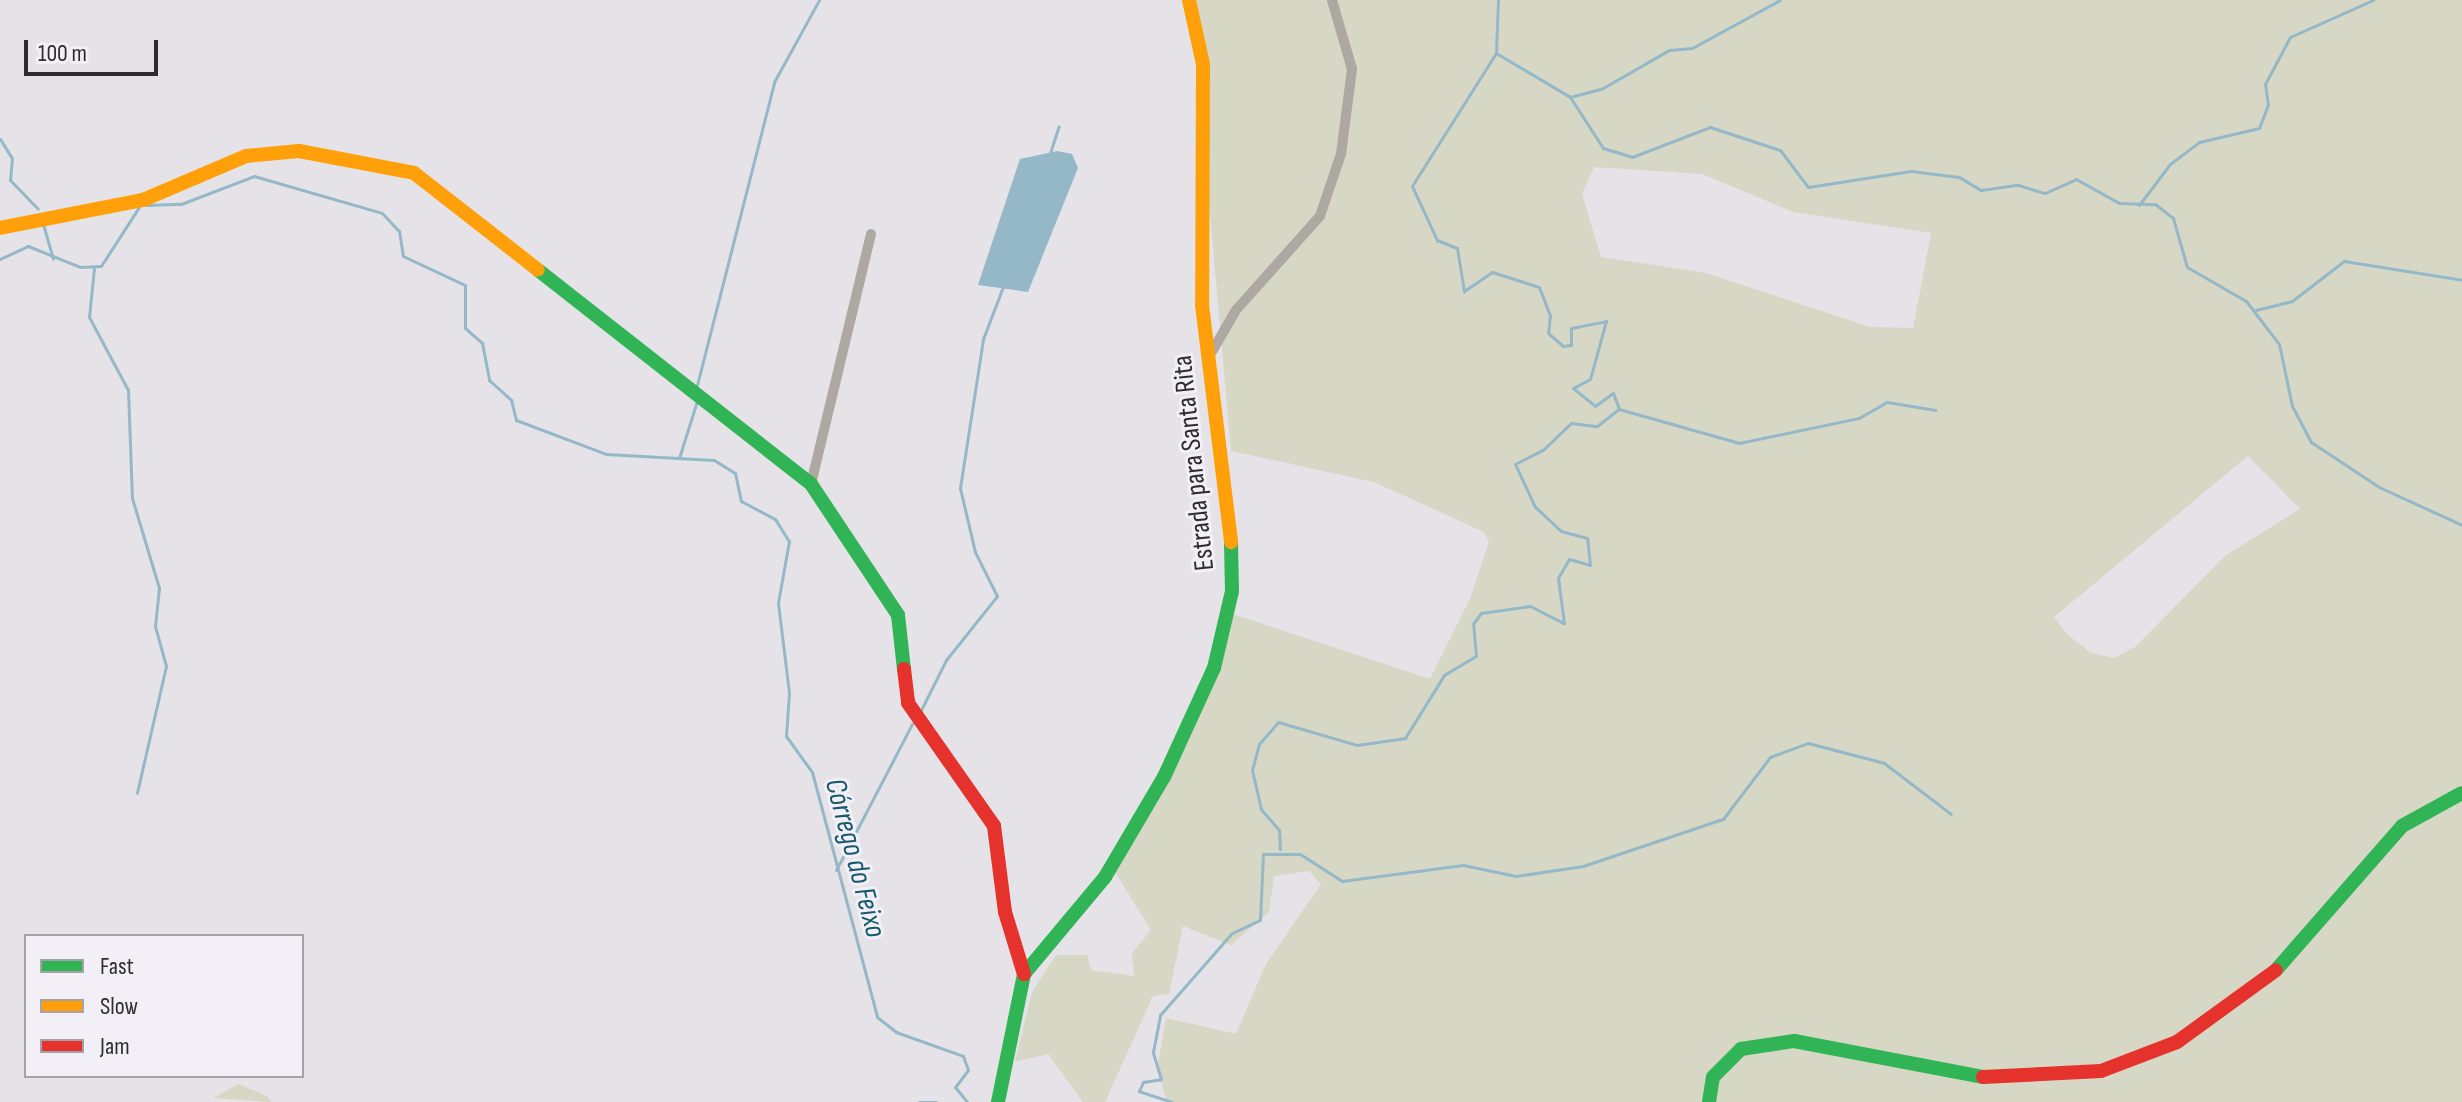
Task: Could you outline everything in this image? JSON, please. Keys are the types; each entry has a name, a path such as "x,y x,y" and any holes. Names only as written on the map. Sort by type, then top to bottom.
{"street":[{"name":"Estrada para Santa Rita","path":"998,1102 1024,974 1105,877 1164,777 1214,668 1232,591 1232,535 1202,305 1203,64 1189,0"},
{"path":"1210,355 1236,310 1320,216 1337,166 1352,69 1332,0"},
{"path":"0,228 143,200 246,156 299,151 414,173 811,484 898,615 908,703 994,826 1005,912 1024,974"},
{"path":"811,484 871,234"},
{"path":"1709,1102 1713,1077 1741,1049 1794,1041 1959,1076 2019,1079 2101,1071 2177,1042 2247,996 2310,939 2402,826 2462,793"}],"green space":[{"path":"1191,0 2462,0 2462,1102 1167,1102 1157,1069 1166,1018 1236,1034 1266,964 1321,884 1309,871 1274,876 1269,912 1231,945 1183,926 1169,994 1153,996 1105,1102 1083,1102 1048,1054 1015,1062 1032,992 1056,955 1087,955 1091,970 1134,976 1132,953 1151,930 1115,872 1233,614 1430,679 1470,599 1489,542 1484,532 1374,482 1231,451","holes":["1594,167 1702,174 1793,212 1931,233 1913,328 1870,327 1706,273 1601,257 1582,194","2248,456 2300,509 2225,556 2135,647 2114,658 2091,653 2067,634 2054,617"]},
{"path":"239,1084 267,1096 271,1102 213,1098"}],"water":[{"path":"1057,151 1072,154 1078,168 1028,292 978,285 1020,159"}],"waterway":[{"path":"697,385 774,82 819,0"},
{"path":"1498,0 1496,53 1412,186 1437,240 1457,248 1464,291 1492,272 1539,287 1550,315 1548,333 1563,346 1571,345 1571,328 1606,321 1590,379 1573,388 1595,406 1613,393 1619,409"},
{"path":"1570,97 1603,88 1669,50 1692,48 1780,0"},
{"path":"2139,205 2170,164 2199,142 2259,128 2268,105 2265,84 2290,37 2373,0"},
{"path":"1496,53 1570,97 1603,148 1632,157 1710,127 1780,150 1808,187 1911,171 1959,177 1981,190 2018,185 2045,193 2076,179 2119,203 2155,204 2173,218 2187,267 2246,301 2279,344 2292,406 2311,442 2379,487 2462,525"},
{"path":"1050,153 1059,126"},
{"path":"0,139 12,158 10,180 38,209"},
{"name":"Córrego do Feixo","path":"147,205 181,204 254,176 382,213 399,231 403,256 465,285 465,328 482,343 489,380 511,400 516,420 606,454 714,460 735,473 741,501 775,519 789,541 778,603 789,693 786,736 812,772 877,1017 896,1032 963,1056 968,1070 955,1087 967,1102"},
{"name":"Córrego do Feixo","path":"0,259 28,246 80,267 101,266 139,207"},
{"path":"43,224 53,259"},
{"path":"2256,310 2292,301 2344,261 2462,280"},
{"path":"94,268 89,317 128,390 132,498 159,588 155,626 166,666 137,793"},
{"path":"921,710 946,660 997,596 975,552 960,488 983,339 1004,284"},
{"path":"1619,409 1739,443 1859,418 1887,402 1935,410"},
{"path":"679,458 696,404"},
{"path":"1280,849 1279,830 1261,809 1252,770 1259,744 1278,722 1357,745 1405,738 1444,675 1476,656 1473,624 1481,613 1530,606 1564,623 1558,578 1569,559 1590,565 1587,538 1561,531 1535,507 1515,464 1543,450 1571,423 1597,426 1619,409"},
{"path":"836,870 912,724"},
{"path":"1172,1102 1139,1091 1143,1082 1161,1079 1153,1052 1160,1015 1232,933 1260,920 1263,854 1300,854 1342,881 1463,865 1516,876 1583,866 1723,819 1770,757 1808,743 1884,763 1951,814"},
{"path":"919,1102 936,1102"}],"traffic: fast":[{"path":"538,270 811,484 898,615 904,669"},
{"path":"998,1102 1024,974 1105,877 1164,777 1214,668 1232,591 1231,542"},
{"path":"2276,970 2402,826 2462,793"},
{"path":"1709,1102 1713,1077 1741,1049 1794,1041 1983,1077"}],"traffic: slow":[{"path":"1189,0 1203,64 1202,305 1231,542"},
{"path":"0,228 143,200 246,156 299,151 414,173 538,270"}],"traffic: jam":[{"path":"904,669 908,703 994,826 1005,912 1024,974"},
{"path":"1983,1077 2101,1071 2177,1042 2276,970"}]}
